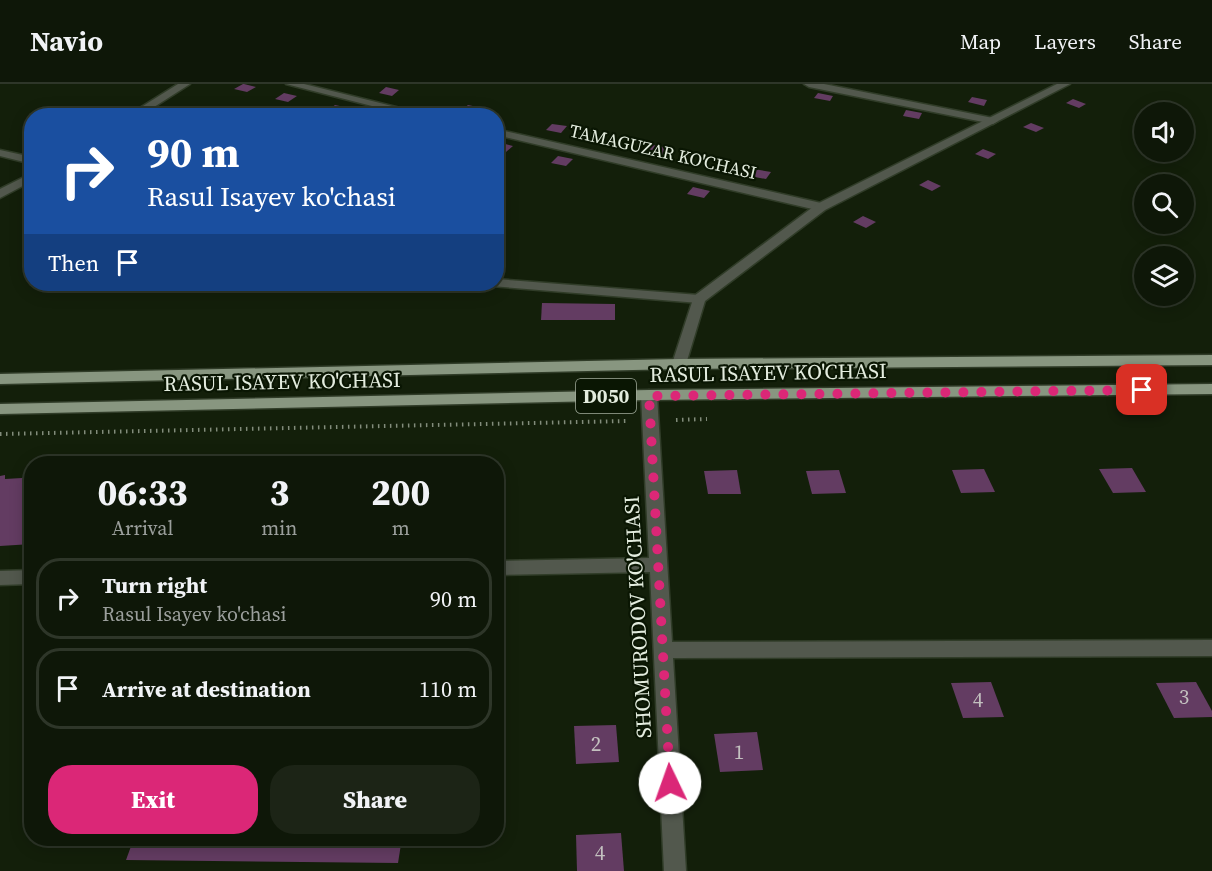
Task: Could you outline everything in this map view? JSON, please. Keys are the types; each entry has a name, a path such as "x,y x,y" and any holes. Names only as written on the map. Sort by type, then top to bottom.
{"main road":[{"name":"RASUL ISAYEV KO'CHASI","path":"0,379 679,364 1212,360"},
{"name":"RASUL ISAYEV KO'CHASI","path":"0,409 649,396 1212,389"}],"street":[{"path":"145,108 185,84"},
{"path":"291,84 393,108"},
{"path":"809,84 993,121"},
{"path":"679,364 699,299 821,207 1065,84"},
{"name":"TAMAGUZAR KO'CHASI","path":"504,134 821,207"},
{"path":"0,153 24,159"},
{"path":"0,194 24,180"},
{"path":"504,284 699,299"},
{"name":"SHOMURODOV KO'CHASI","path":"649,396 675,871"},
{"path":"504,568 659,565"},
{"path":"0,578 24,577"},
{"path":"663,650 1212,648"}],"path":[{"path":"0,434 709,419"}],"building":[{"path":"243,84 256,87 247,92 234,89"},
{"path":"386,87 399,90 392,96 379,93"},
{"path":"284,93 297,96 288,102 275,99"},
{"path":"818,93 833,96 830,101 814,98"},
{"path":"972,97 987,100 984,106 968,102"},
{"path":"1073,99 1086,104 1079,108 1066,103"},
{"path":"335,105 349,108 331,108"},
{"path":"468,105 482,108 464,108"},
{"path":"906,110 922,113 919,119 903,116"},
{"path":"1031,123 1044,128 1036,132 1023,127"},
{"path":"552,124 567,126 561,133 546,130"},
{"path":"504,144 513,146 504,152"},
{"path":"653,145 669,148 663,155 647,152"},
{"path":"983,149 996,154 988,159 975,154"},
{"path":"558,156 573,159 566,166 551,163"},
{"path":"754,169 771,172 766,179 749,176"},
{"path":"928,180 941,186 932,191 919,185"},
{"path":"693,187 710,191 704,198 687,194"},
{"path":"863,216 876,222 866,228 853,222"},
{"path":"542,303 615,304 615,320 541,320"},
{"path":"1132,468 1146,492 1113,493 1099,469"},
{"path":"984,469 995,492 961,493 952,470"},
{"path":"737,470 741,494 708,494 704,471"},
{"path":"839,470 846,493 812,494 806,471"},
{"path":"5,475 5,479 24,476 24,544 0,546 0,476"},
{"path":"991,682 1004,717 963,718 951,683"},
{"path":"1196,682 1212,711 1212,717 1174,718 1156,683"},
{"path":"616,725 619,762 576,764 574,726"},
{"path":"757,732 763,770 720,772 714,734"},
{"path":"621,833 624,871 577,871 576,835"},
{"path":"131,846 401,846 398,863 126,860"}],"route":[{"path":"670,783 649,396 1142,390"}]}
